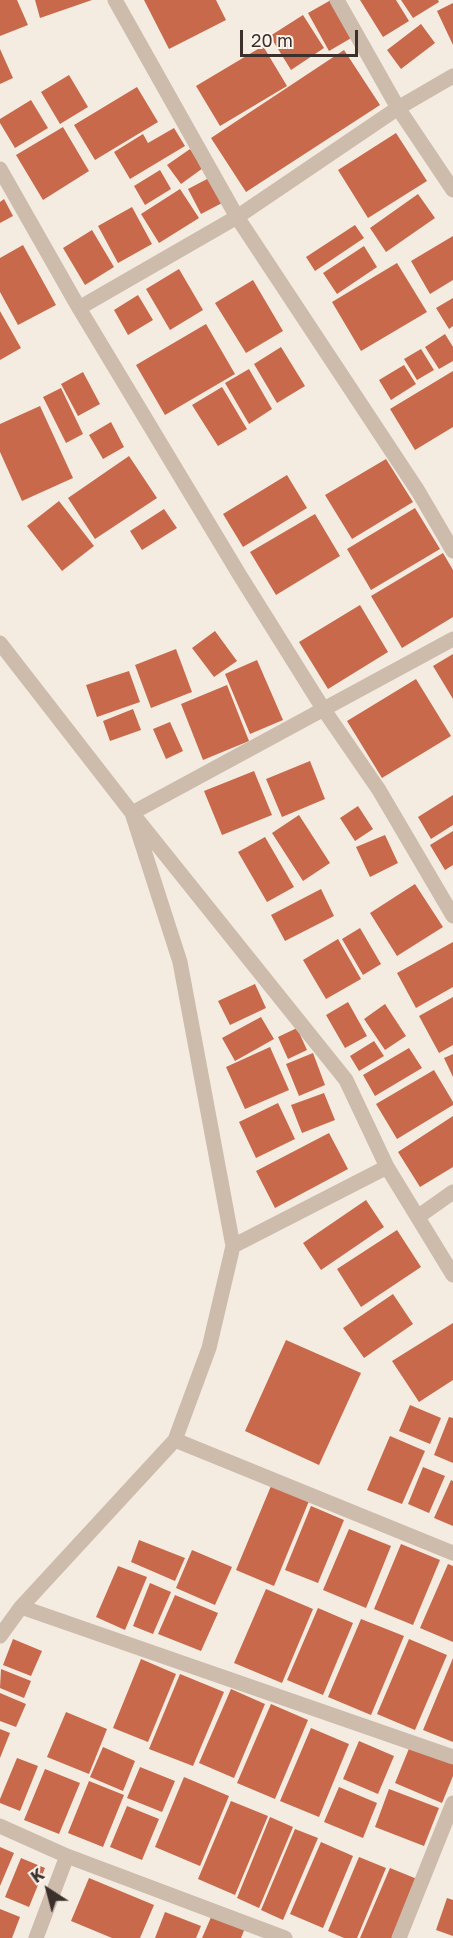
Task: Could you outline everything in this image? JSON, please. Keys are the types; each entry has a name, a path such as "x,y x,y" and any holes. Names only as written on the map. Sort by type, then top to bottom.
{"street":[{"path":"115,0 237,218 418,491 453,551"},
{"path":"337,0 398,108 453,190"},
{"path":"79,308 237,218 398,108 453,76"},
{"path":"0,169 79,308 239,574 324,710 379,790 453,916"},
{"path":"132,813 453,639"},
{"path":"0,643 132,813 346,1080 387,1167 453,1275"},
{"path":"0,1636 21,1607 175,1440 209,1348 233,1246 180,962 132,813"},
{"path":"233,1246 387,1167"},
{"path":"419,1216 453,1192"},
{"path":"175,1440 453,1553"},
{"path":"21,1607 453,1757"},
{"path":"399,1938 453,1803"},
{"path":"0,1826 67,1856 285,1938"},
{"path":"36,1938 67,1856"}],"building":[{"path":"0,0 17,0 28,25 0,36"},
{"path":"35,0 92,0 40,18"},
{"path":"144,0 216,0 226,20 169,49"},
{"path":"331,0 353,37 329,51 308,13"},
{"path":"360,0 396,0 409,21 383,37"},
{"path":"401,0 438,0 439,2 413,18"},
{"path":"453,3 453,45 437,11"},
{"path":"303,15 324,48 291,70 270,36"},
{"path":"421,24 435,43 401,69 387,50"},
{"path":"263,46 287,86 220,126 196,86"},
{"path":"0,49 13,78 0,84"},
{"path":"344,50 380,105 246,192 211,138"},
{"path":"69,75 88,107 60,124 41,92"},
{"path":"137,87 158,122 95,160 74,125"},
{"path":"31,100 48,128 15,148 0,123 0,119"},
{"path":"63,127 89,171 43,200 16,155"},
{"path":"174,128 185,146 130,179 114,152 143,134 148,143"},
{"path":"396,133 427,181 368,218 338,170"},
{"path":"190,149 203,168 181,184 167,165"},
{"path":"160,170 171,189 145,205 134,186"},
{"path":"209,178 222,203 201,214 188,189"},
{"path":"180,189 199,218 159,243 141,214"},
{"path":"418,194 435,218 386,252 370,228"},
{"path":"4,199 13,216 0,223 0,202"},
{"path":"132,207 152,244 118,263 98,226"},
{"path":"355,225 364,238 315,271 306,257"},
{"path":"92,230 114,267 85,285 63,248"},
{"path":"453,236 453,280 430,294 411,261"},
{"path":"23,245 56,305 18,325 0,292 0,258"},
{"path":"364,246 377,267 337,294 323,273"},
{"path":"397,263 427,312 361,351 332,302"},
{"path":"179,269 203,310 170,330 146,289"},
{"path":"253,280 283,331 246,353 215,303"},
{"path":"138,295 153,320 128,335 114,310"},
{"path":"453,298 453,326 449,329 436,308"},
{"path":"0,311 21,348 0,360"},
{"path":"206,324 235,374 165,415 136,365"},
{"path":"445,334 453,347 453,361 439,369 425,347"},
{"path":"281,347 305,386 277,403 254,364"},
{"path":"421,349 434,370 417,380 404,359"},
{"path":"404,365 416,384 391,400 379,380"},
{"path":"249,369 272,409 249,424 225,383"},
{"path":"453,371 453,427 415,450 390,409"},
{"path":"83,372 100,404 78,416 61,384"},
{"path":"222,387 247,429 218,446 192,405"},
{"path":"61,388 83,434 66,443 43,397"},
{"path":"40,406 73,478 22,501 0,452 0,424"},
{"path":"111,422 124,447 103,459 89,435"},
{"path":"129,456 157,498 95,539 68,498"},
{"path":"386,459 413,502 352,539 325,495"},
{"path":"287,475 307,508 243,547 223,514"},
{"path":"59,501 94,546 62,571 27,526"},
{"path":"415,508 440,549 371,590 347,549"},
{"path":"164,509 177,528 142,550 130,531"},
{"path":"315,514 340,556 276,595 250,552"},
{"path":"443,553 453,570 453,617 402,648 371,596"},
{"path":"360,605 388,652 328,689 299,642"},
{"path":"215,631 237,661 214,677 192,648"},
{"path":"176,649 192,692 151,708 135,665"},
{"path":"453,654 453,699 433,666"},
{"path":"257,660 283,720 250,734 225,674"},
{"path":"129,671 140,702 97,717 86,685"},
{"path":"416,679 451,736 382,778 347,721"},
{"path":"227,685 249,741 203,760 181,704"},
{"path":"133,709 141,730 110,741 103,721"},
{"path":"170,722 183,751 166,759 153,729"},
{"path":"310,761 325,799 282,817 266,779"},
{"path":"254,771 272,815 222,835 204,791"},
{"path":"453,795 453,825 431,839 418,817"},
{"path":"358,806 373,829 355,841 340,818"},
{"path":"299,815 330,863 303,881 272,833"},
{"path":"453,831 453,865 445,870 430,845"},
{"path":"385,835 398,863 370,877 356,847"},
{"path":"265,837 294,887 267,902 238,852"},
{"path":"415,884 443,927 397,956 370,913"},
{"path":"321,889 334,916 285,941 271,915"},
{"path":"360,928 381,964 363,975 342,939"},
{"path":"338,939 361,979 326,999 303,960"},
{"path":"453,942 453,987 416,1008 397,973"},
{"path":"255,984 266,1008 230,1025 218,1001"},
{"path":"453,997 453,1045 439,1053 419,1016"},
{"path":"348,1002 367,1036 345,1048 326,1015"},
{"path":"385,1004 406,1036 385,1050 364,1019"},
{"path":"261,1017 274,1039 235,1061 222,1038"},
{"path":"297,1028 307,1050 288,1059 278,1037"},
{"path":"374,1041 384,1056 359,1071 350,1056"},
{"path":"270,1047 289,1090 245,1109 226,1067"},
{"path":"409,1048 422,1068 375,1096 363,1075"},
{"path":"313,1053 325,1085 299,1096 286,1064"},
{"path":"453,1054 453,1077 444,1058"},
{"path":"434,1070 453,1105 397,1139 376,1104"},
{"path":"324,1093 335,1120 302,1133 291,1105"},
{"path":"278,1103 295,1139 256,1158 239,1122"},
{"path":"453,1116 453,1167 420,1187 398,1152"},
{"path":"329,1133 348,1169 275,1208 256,1171"},
{"path":"366,1200 384,1227 321,1270 303,1243"},
{"path":"397,1230 421,1267 361,1307 337,1269"},
{"path":"393,1294 413,1324 364,1358 343,1328"},
{"path":"453,1323 453,1380 419,1402 392,1361"},
{"path":"286,1340 361,1373 319,1465 245,1431"},
{"path":"410,1405 441,1418 430,1444 399,1431"},
{"path":"449,1417 453,1418 453,1463 434,1455"},
{"path":"390,1436 425,1451 402,1504 367,1490"},
{"path":"423,1467 445,1476 429,1513 408,1504"},
{"path":"451,1480 453,1481 453,1526 434,1518"},
{"path":"271,1486 309,1501 274,1586 236,1570"},
{"path":"311,1506 344,1520 318,1583 285,1570"},
{"path":"349,1529 391,1546 366,1608 323,1590"},
{"path":"139,1540 185,1558 175,1581 131,1562"},
{"path":"401,1544 440,1560 413,1625 374,1609"},
{"path":"192,1550 232,1567 215,1605 176,1588"},
{"path":"448,1564 453,1566 453,1642 420,1628"},
{"path":"118,1566 147,1577 125,1630 96,1617"},
{"path":"150,1583 171,1592 153,1634 133,1626"},
{"path":"266,1589 313,1609 282,1683 234,1663"},
{"path":"175,1595 218,1613 201,1651 158,1634"},
{"path":"318,1608 353,1623 323,1695 287,1680"},
{"path":"361,1619 404,1636 371,1715 328,1697"},
{"path":"13,1639 42,1651 31,1676 3,1665"},
{"path":"409,1639 447,1655 415,1730 377,1714"},
{"path":"453,1658 453,1742 423,1730"},
{"path":"141,1659 176,1674 148,1742 113,1728"},
{"path":"1,1669 31,1681 24,1698 0,1688"},
{"path":"180,1674 224,1692 193,1766 149,1749"},
{"path":"231,1689 265,1704 234,1778 199,1763"},
{"path":"0,1693 26,1704 16,1727 0,1721"},
{"path":"271,1704 308,1720 275,1799 237,1783"},
{"path":"66,1712 107,1729 89,1774 47,1757"},
{"path":"311,1728 349,1744 319,1817 280,1801"},
{"path":"0,1729 10,1733 0,1758"},
{"path":"359,1741 394,1756 378,1794 343,1779"},
{"path":"410,1746 453,1764 453,1776 442,1803 395,1783"},
{"path":"103,1747 135,1761 123,1791 90,1777"},
{"path":"17,1758 38,1766 20,1811 0,1803"},
{"path":"140,1767 175,1781 162,1812 127,1798"},
{"path":"45,1769 80,1783 59,1834 24,1820"},
{"path":"184,1777 229,1796 200,1866 155,1847"},
{"path":"89,1781 124,1795 103,1847 68,1833"},
{"path":"339,1787 377,1803 363,1838 324,1822"},
{"path":"389,1789 439,1808 424,1846 375,1827"},
{"path":"231,1801 268,1816 235,1895 198,1879"},
{"path":"127,1806 159,1819 142,1860 110,1847"},
{"path":"270,1817 293,1827 259,1908 237,1898"},
{"path":"295,1829 318,1838 283,1920 261,1910"},
{"path":"321,1842 353,1856 323,1928 290,1914"},
{"path":"0,1847 14,1853 0,1886"},
{"path":"359,1857 386,1868 357,1938 344,1938 328,1931"},
{"path":"21,1858 45,1868 29,1907 5,1897"},
{"path":"390,1868 417,1879 393,1938 360,1938"},
{"path":"89,1878 154,1905 140,1938 112,1938 71,1921"},
{"path":"447,1898 453,1900 453,1936 436,1930"},
{"path":"0,1909 20,1917 12,1938 0,1938"},
{"path":"165,1912 201,1926 196,1938 155,1938"},
{"path":"212,1915 245,1928 241,1938 202,1938"}]}
